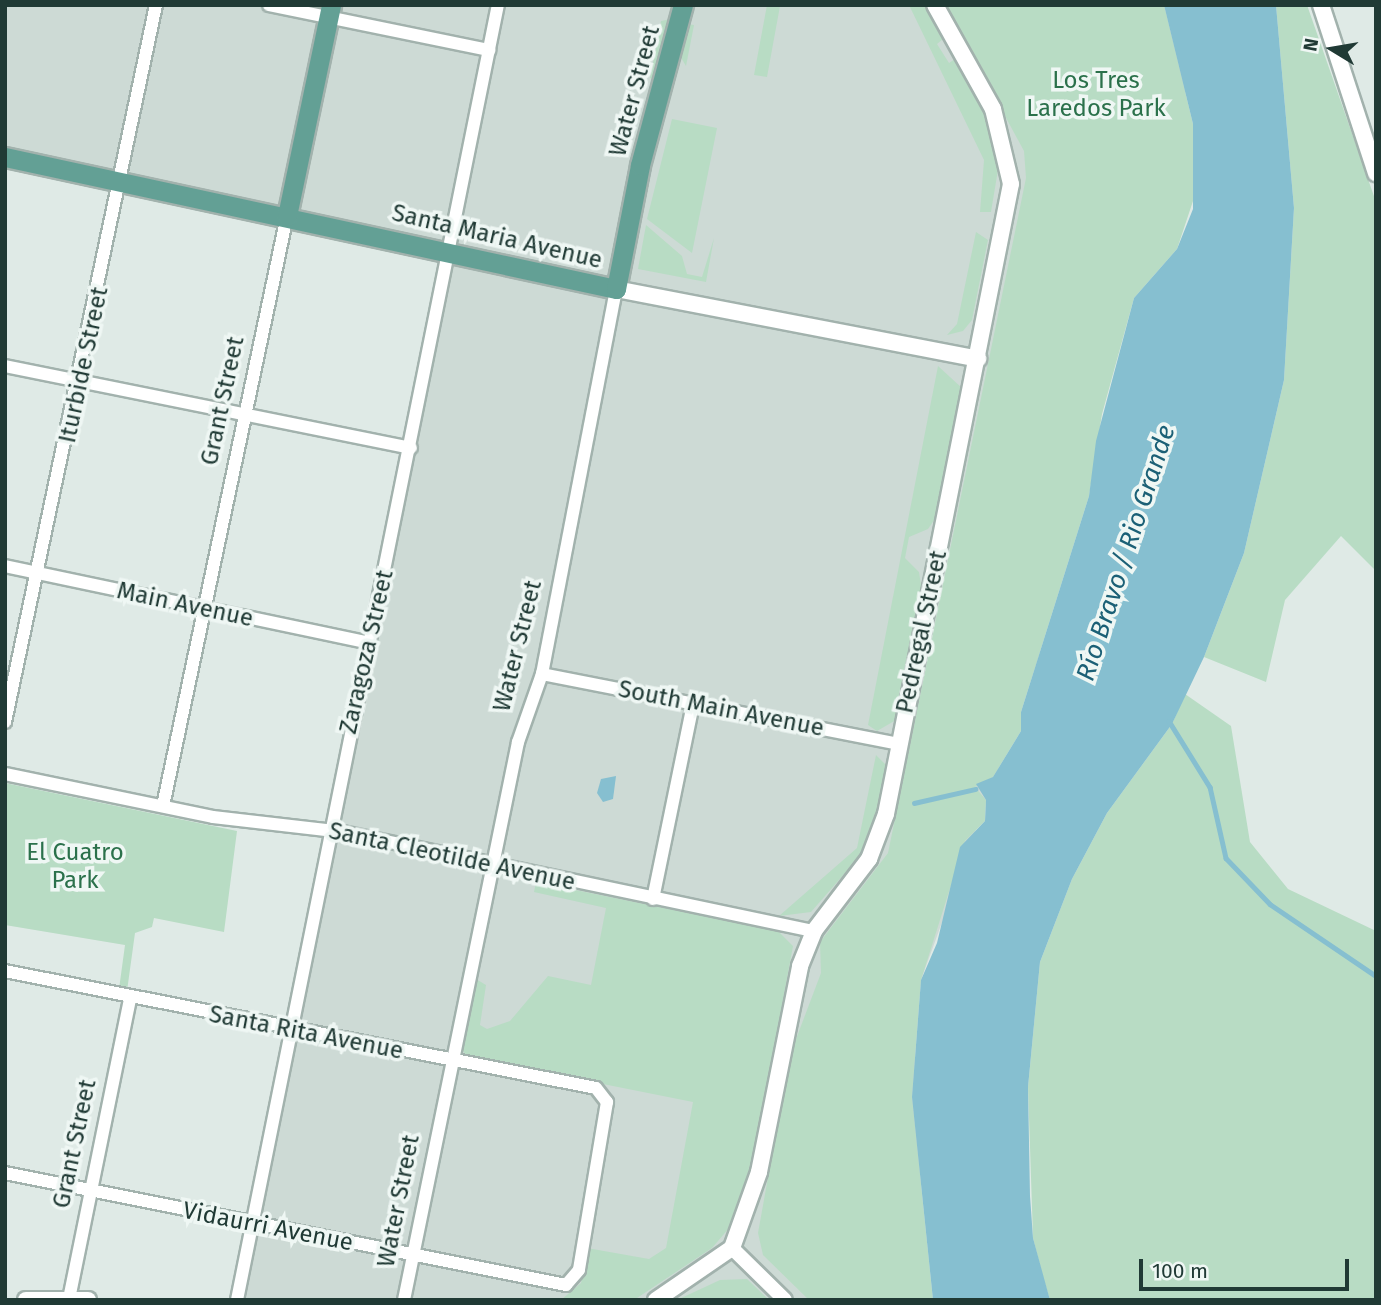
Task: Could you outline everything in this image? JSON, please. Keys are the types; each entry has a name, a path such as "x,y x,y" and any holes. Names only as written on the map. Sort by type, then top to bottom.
{"main road":[{"name":"Water Street","path":"616,289 683,5"},
{"name":"Pedregal Street","path":"732,1248 759,1172 800,966 814,931 880,837 978,359 1009,163 993,109 935,5"},
{"path":"1321,5 1376,173"},
{"name":"Grant Street","path":"287,216 330,12"},
{"name":"Santa Maria Avenue","path":"5,157 287,216 448,256 978,359"},
{"path":"656,1300 732,1248"},
{"path":"26,1300 88,1300"}],"street":[{"name":"Iturbide Street","path":"5,722 81,381 156,5"},
{"path":"268,5 330,12 489,50"},
{"name":"Zaragoza Street","path":"237,1300 366,642 411,448 498,5"},
{"name":"Grant Street","path":"163,806 287,216"},
{"name":"Water Street","path":"404,1300 518,742 542,674 616,289"},
{"path":"5,366 245,412 411,448"},
{"name":"Main Avenue","path":"5,566 203,610 366,642"},
{"name":"South Main Avenue","path":"542,674 900,744"},
{"path":"653,899 693,704"},
{"name":"Santa Cleotilde Avenue","path":"5,774 163,806 330,830 814,931"},
{"name":"Santa Rita Avenue","path":"5,971 453,1061 606,1095 572,1284"},
{"name":"Grant Street","path":"69,1299 130,998"},
{"name":"Vidaurri Avenue","path":"5,1173 413,1256 572,1284"},
{"path":"732,1248 785,1300"}],"shaded area":[{"path":"5,5 1164,5 1186,91 1037,662 921,980 914,1042 924,1262 933,1300 237,1300 448,256 5,157"}],"green space":[{"path":"767,5 785,5 780,6 767,77 754,75"},
{"path":"909,5 924,5 943,39 937,44 949,63 955,59 984,111 999,164 991,212 980,212 984,160"},
{"name":"Los Tres Laredos Park","path":"945,5 1164,5 1193,124 1196,192 1177,249 1134,298 1102,414 1089,496 1021,712 1021,731 993,777 975,787 986,800 985,821 965,841 921,980 912,1097 933,1300 809,1300 763,1255 758,1233 790,1055 821,973 820,942 888,853 1026,178 1024,151"},
{"path":"1276,5 1307,5 1376,202 1376,571 1341,536 1285,600 1266,682 1204,657 1244,553 1284,380 1294,208"},
{"path":"671,19 658,81 650,78 661,21"},
{"path":"686,24 694,25 686,66 680,56"},
{"path":"672,119 717,128 692,253 647,219"},
{"path":"646,225 682,256 687,274 702,277 714,238 706,282 638,269"},
{"path":"976,232 988,240 972,320 963,331 947,335 957,324"},
{"path":"938,366 962,388 937,516 928,529 909,537 905,558 919,572 922,592 896,720 877,731 868,725"},
{"path":"1185,694 1231,726 1250,842 1288,889 1376,931 1376,1300 1050,1300 1033,1238 1028,1087 1040,962 1072,879 1107,813 1172,724"},
{"path":"876,755 887,766 878,812 859,857 811,912 779,916 857,848"},
{"name":"El Cuatro Park","path":"5,783 237,831 224,932 154,918 152,927 135,933 127,991 119,989 125,945 5,925"},
{"path":"536,882 778,931 793,946 750,1179 736,1220 712,1248 634,1300 561,1300 581,1283 587,1248 649,1259 666,1248 693,1102 468,1057 462,1050 476,979 486,985 480,1025 487,1029 510,1021 548,976 591,985 606,908 534,892"},
{"path":"747,1279 769,1300 677,1300 720,1280"}],"water":[{"name":"Río Bravo / Rio Grande","path":"1164,5 1276,5 1294,208 1284,380 1244,553 1204,657 1172,724 1107,813 1072,879 1040,962 1028,1087 1030,1196 1033,1238 1050,1300 933,1300 912,1097 921,980 937,943 960,847 985,821 986,800 976,784 993,777 1021,731 1021,712 1089,496 1096,441 1134,298 1177,249 1193,209 1193,124"},
{"path":"616,776 613,799 603,802 597,793 601,779"}],"waterway":[{"path":"1169,721 1210,787 1226,858 1270,904 1376,976"},
{"path":"914,803 975,789"}]}
